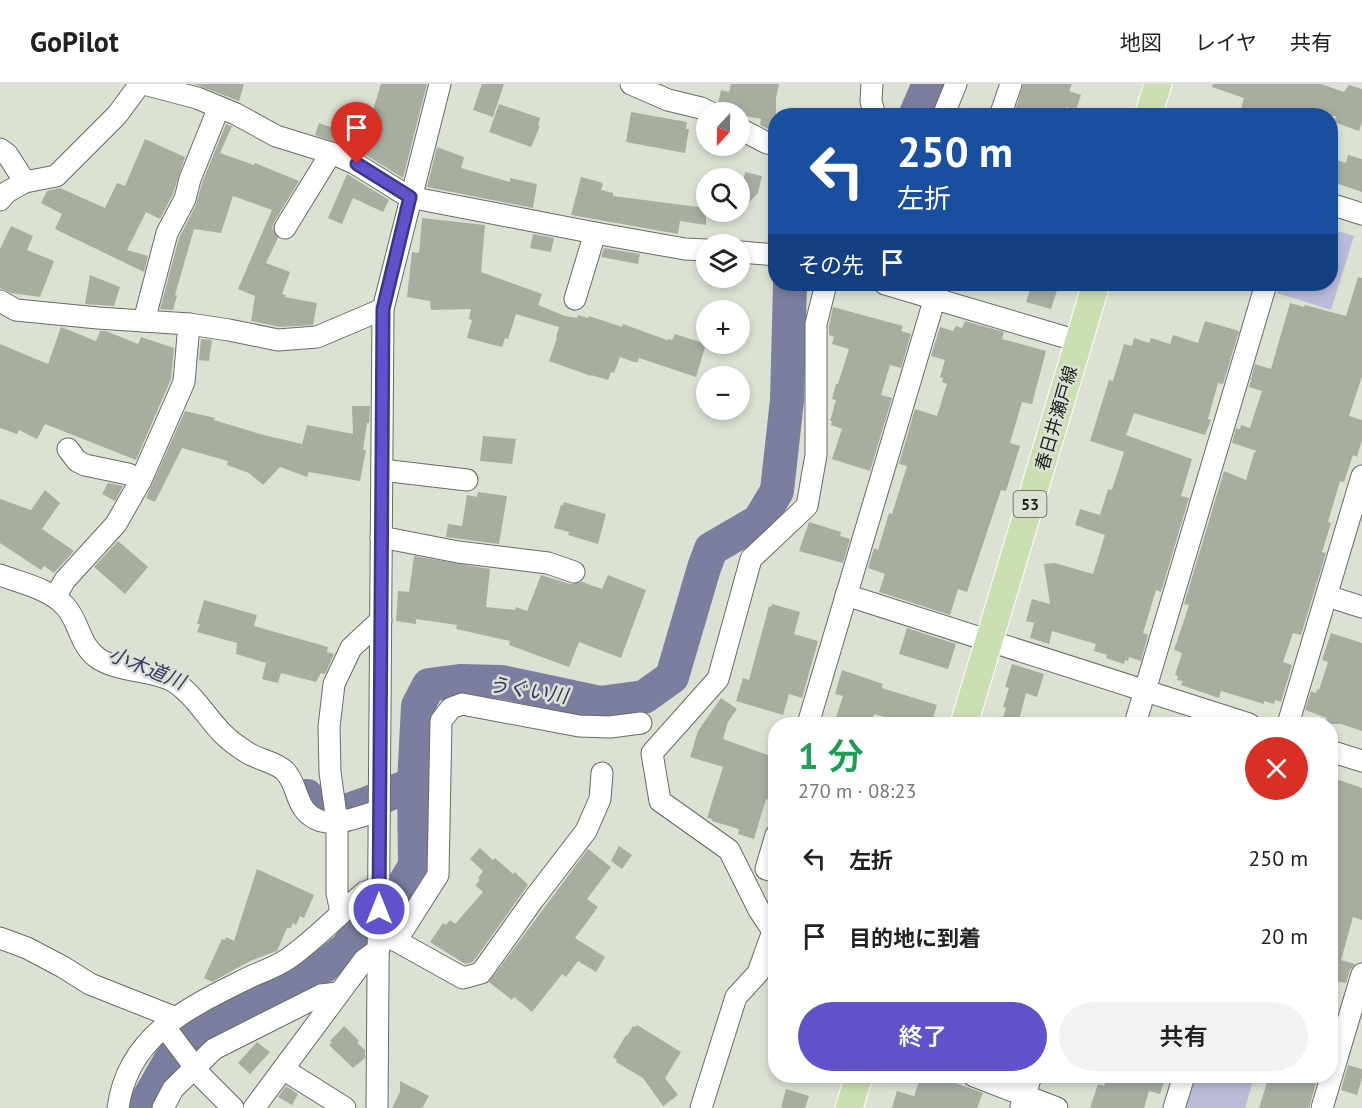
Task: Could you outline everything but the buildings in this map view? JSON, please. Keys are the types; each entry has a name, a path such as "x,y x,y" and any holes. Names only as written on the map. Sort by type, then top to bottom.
{"main road":[{"path":"1150,108 1158,84"},
{"name":"春日井瀬戸線","path":"966,717 1094,291"},
{"path":"849,1108 857,1083"}],"street":[{"path":"0,200 7,192 25,182 56,176 117,115 142,84 178,88 276,136 331,153 357,164 410,197 595,233 696,250"},
{"path":"377,1108 384,940 379,887 383,309 440,84"},
{"path":"631,84 668,100 696,107"},
{"path":"872,84 873,108"},
{"path":"946,108 956,84"},
{"path":"1002,108 1011,84"},
{"path":"144,321 167,233 185,199 190,179 219,107"},
{"path":"750,134 768,143"},
{"path":"0,149 7,154 25,182"},
{"path":"285,228 331,153"},
{"path":"1338,206 1362,214"},
{"path":"575,299 595,233"},
{"path":"750,251 768,249"},
{"path":"768,924 729,850 660,801 652,753 718,679 751,559 807,506 816,455 816,324 824,291"},
{"path":"810,717 937,291 1078,341"},
{"path":"1138,717 1264,291"},
{"path":"0,301 16,310 189,324 278,340 317,337 383,309"},
{"path":"55,597 65,580 116,524 141,480 184,382 189,324"},
{"path":"68,449 77,461 85,465 128,474 141,480"},
{"path":"382,470 467,480"},
{"path":"1290,717 1362,476"},
{"path":"381,537 458,552 548,563 574,572"},
{"path":"0,575 55,597 66,607 88,649 99,659 171,680 192,696 224,735 249,754 284,770 291,781 297,800 306,812 321,821 337,822 379,810"},
{"path":"846,595 1228,717"},
{"path":"1327,596 1362,607"},
{"path":"341,912 337,893 337,822 330,772 330,727 334,684 351,648 381,620"},
{"path":"254,1108 364,960 384,940 438,875 441,721 451,708 462,704 579,726 610,727 641,723"},
{"path":"1338,754 1362,761"},
{"path":"384,940 463,978 481,973 586,831 600,800 602,773"},
{"path":"118,1108 129,1071 138,1053 170,1022 202,1001 288,959 365,892 379,887"},
{"path":"0,938 27,948 90,984 170,1022 193,1068 233,1108"},
{"path":"702,1108 736,997 758,973 768,945"},
{"path":"1338,1054 1362,974"},
{"path":"163,1108 173,1089 214,1049 321,995 338,993"},
{"path":"283,1069 345,1108"},
{"path":"995,1083 1026,1093 1057,1108"},
{"path":"1174,1108 1182,1083"},
{"path":"1322,1108 1329,1083"}],"shaded area":[{"path":"1338,231 1354,236 1338,287"},
{"path":"1278,291 1337,291 1331,310 1277,293"},
{"path":"1191,1083 1252,1083 1245,1108 1183,1108"}],"waterway":[{"name":"うぐい川","path":"918,108 929,84"},
{"name":"うぐい川","path":"146,1108 146,1103 170,1061 187,1040 323,967 347,948 360,930 404,884 415,866 414,784 418,706 429,685 460,681 501,682 600,703 644,697 672,677 711,549 759,521 777,491 787,400 790,291"},
{"name":"小木道川","path":"307,796 316,807 328,811 341,811 372,802 412,785"}],"route":[{"path":"357,164 410,197 383,309 379,909"}]}
